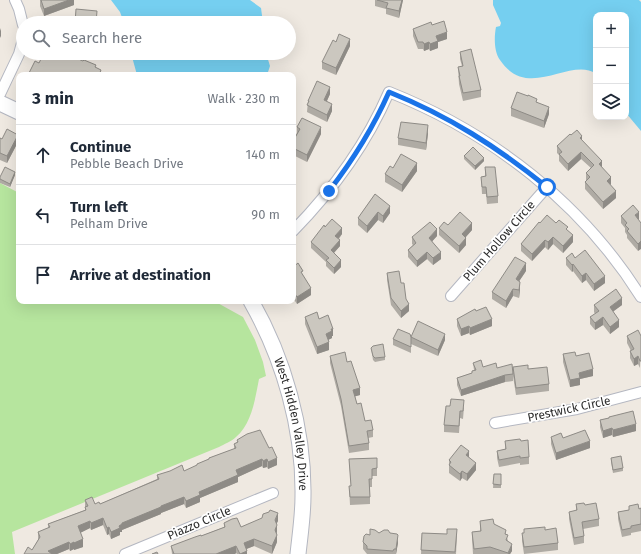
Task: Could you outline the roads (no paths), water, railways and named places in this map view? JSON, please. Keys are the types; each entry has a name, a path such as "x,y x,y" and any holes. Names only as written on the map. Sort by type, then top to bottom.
{"street":[{"path":"15,0 21,16"},
{"path":"0,94 16,60"},
{"path":"296,228 329,191 349,165 367,137 389,92 433,111 467,130 520,165 547,187 594,234 615,260 641,298"},
{"path":"0,103 16,111"},
{"name":"Plum Hollow Circle","path":"451,296 547,187"},
{"name":"West Hidden Valley Drive","path":"253,304 260,317 283,371 298,435 303,495 302,523 298,554"},
{"name":"Prestwick Circle","path":"495,422 577,409 641,392"},
{"name":"Piazzo Circle","path":"125,554 273,493"}],"water":[{"path":"111,0 250,0 261,8 262,16 121,16"},
{"path":"493,0 639,0 641,2 641,131 629,117 629,12 593,12 593,73 586,70 574,70 536,78 523,77 511,72 498,57 495,44 495,35 496,27 500,26 501,23 493,5"},
{"path":"133,60 268,60 270,66 268,72 136,72"}]}
